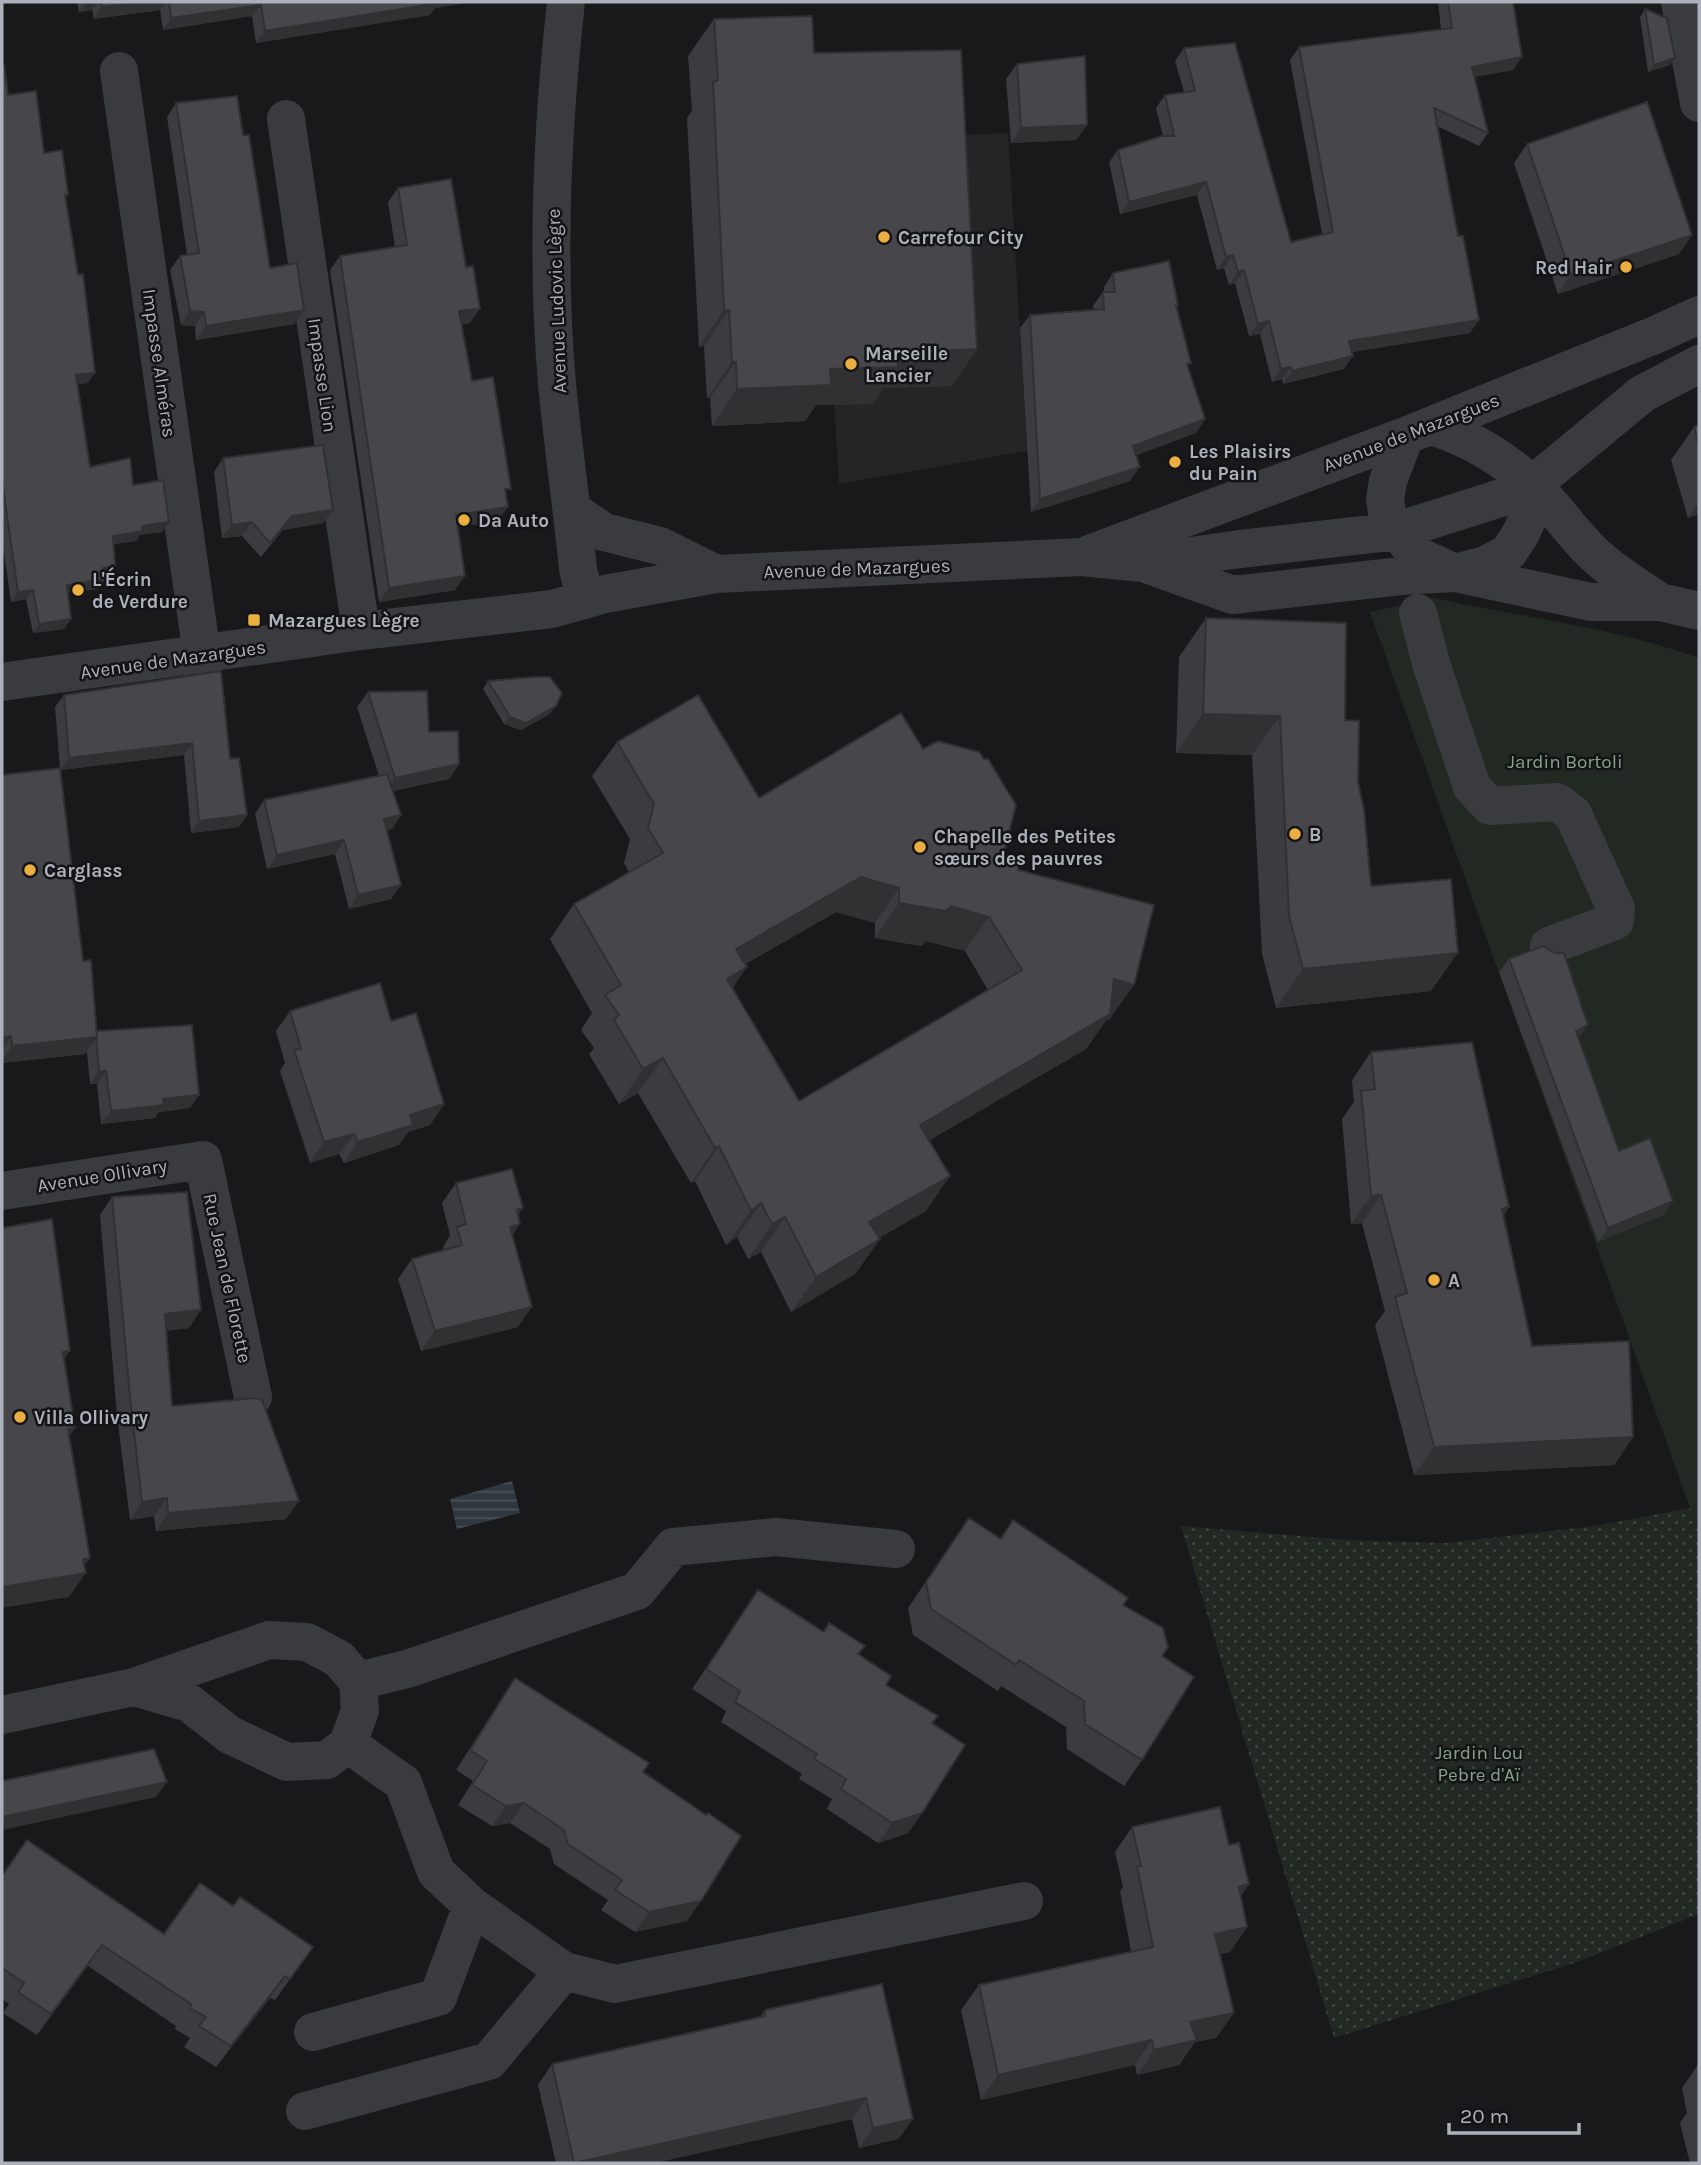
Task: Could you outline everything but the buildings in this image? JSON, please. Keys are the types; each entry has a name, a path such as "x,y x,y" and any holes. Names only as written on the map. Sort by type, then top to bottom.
{"street":[{"name":"Avenue Ludovic Lègre","path":"566,2 552,153 553,313 557,383 578,569 585,599"},
{"path":"1680,2 1699,103"},
{"name":"Impasse Alméras","path":"119,71 202,655"},
{"name":"Impasse Lion","path":"286,119 361,631"},
{"name":"Avenue de Mazargues","path":"1081,557 1418,431 1699,315"},
{"name":"Avenue de Mazargues","path":"2,682 361,631 552,609 585,599 716,574 1081,557 1143,563 1397,531 1510,495 1532,485 1642,394 1699,363"},
{"path":"1660,602 1608,567 1532,485 1486,449 1457,435 1418,431 1388,481 1385,500 1388,518 1397,531 1416,555 1455,573 1591,602 1660,602 1699,611"},
{"name":"Avenue de Mazargues","path":"1143,563 1233,595 1401,576 1455,573 1485,565 1508,553 1521,536 1527,520 1532,485"},
{"name":"Avenue de Mazargues","path":"572,510 604,532 660,546 716,574"},
{"path":"1418,613 1431,663 1472,787 1490,806 1557,802 1573,814 1616,908 1615,920 1549,946"},
{"name":"Avenue Ollivary","path":"2,1191 203,1160"},
{"name":"Rue Jean de Florette","path":"203,1160 253,1397"},
{"path":"358,1681 407,1669 637,1591 673,1547 776,1537 896,1549"},
{"path":"2,1715 134,1687 269,1640 307,1642 339,1659 358,1681 360,1710 348,1744 327,1760 287,1762 230,1735 189,1703 134,1687"},
{"path":"348,1744 403,1783 436,1872 472,1906 564,1970 615,1984 1024,1901"},
{"path":"313,2032 438,1997 472,1906"},
{"path":"304,2111 489,2061 564,1970"}],"shaded area":[{"path":"815,89 940,136 1008,133 1027,451 839,484"},
{"path":"512,1481 520,1513 457,1529 450,1499"}],"green space":[{"name":"Jardin Bortoli","path":"1433,598 1601,630 1699,658 1699,1533 1370,612"},
{"name":"Jardin Lou Pebre d'Aï","path":"1690,1508 1699,1533 1699,1914 1577,1962 1334,2038 1181,1526 1346,1540 1445,1543 1594,1526"}],"place":[{"name":"Carrefour City","path":"884,237"},
{"name":"Red Hair","path":"1626,267"},
{"name":"Marseille Lancier","path":"851,364"},
{"name":"Les Plaisirs du Pain","path":"1175,462"},
{"name":"Da Auto","path":"464,520"},
{"name":"L'Écrin de Verdure","path":"78,590"},
{"name":"Mazargues Lègre","path":"254,620"},
{"name":"B","path":"1295,834"},
{"name":"Chapelle des Petites sœurs des pauvres","path":"920,847"},
{"name":"Carglass","path":"30,870"},
{"name":"A","path":"1434,1280"},
{"name":"Villa Ollivary","path":"20,1417"}]}
